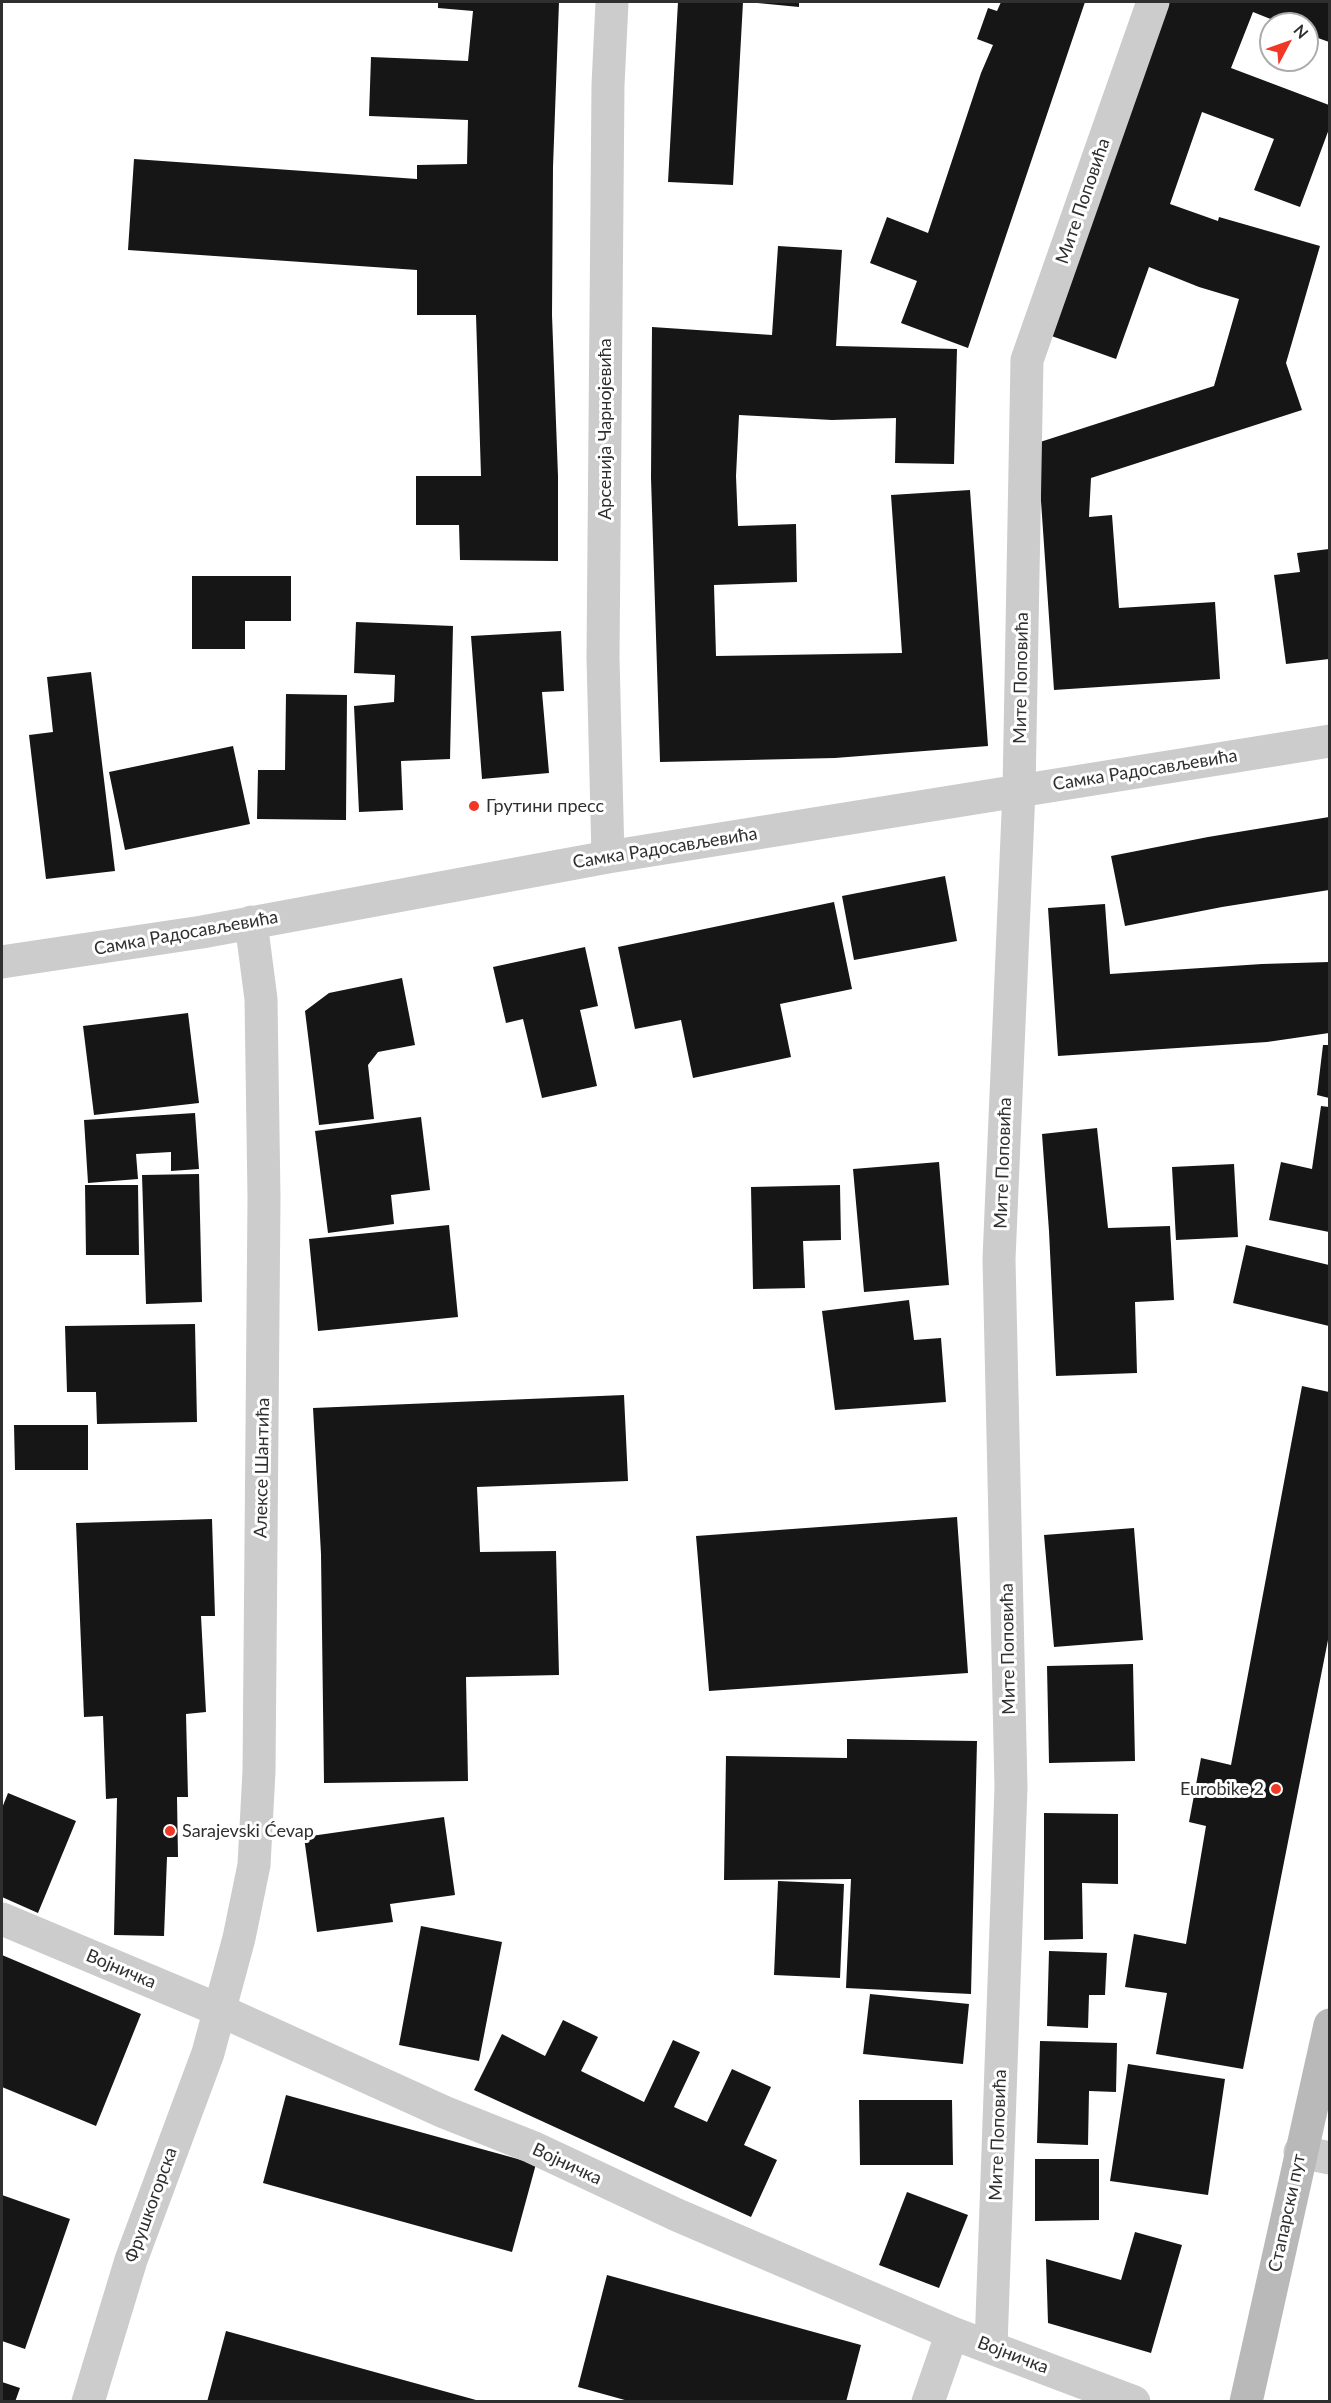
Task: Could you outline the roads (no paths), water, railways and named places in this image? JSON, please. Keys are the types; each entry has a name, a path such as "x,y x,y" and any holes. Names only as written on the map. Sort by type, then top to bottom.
{"main road":[{"name":"Стапарски пут","path":"1246,2402 1315,2155 1329,2025"}],"street":[{"name":"Арсенија Чарнојевића","path":"608,857 603,657 608,85 612,2"},
{"name":"Мите Поповића","path":"991,2346 1011,1787 999,1259 1019,790 1027,360 1153,2"},
{"name":"Самка Радосављевића","path":"2,962 202,932 608,857 1329,741"},
{"name":"Алексе Шантића","path":"219,2010 239,1938 254,1865 259,1771 264,1198 261,999 251,922"},
{"name":"Војничка","path":"2,1919 219,2010 444,2112 532,2147 677,2216 952,2333 1134,2402"},
{"name":"Фрушкогорска","path":"88,2402 131,2260 208,2053 219,2010"},
{"path":"928,2402 952,2333"}],"place":[{"name":"Грутини пресс","path":"474,806"},
{"name":"Eurobike 2","path":"1276,1789"},
{"name":"Sarajevski Ćevap","path":"170,1831"}]}
